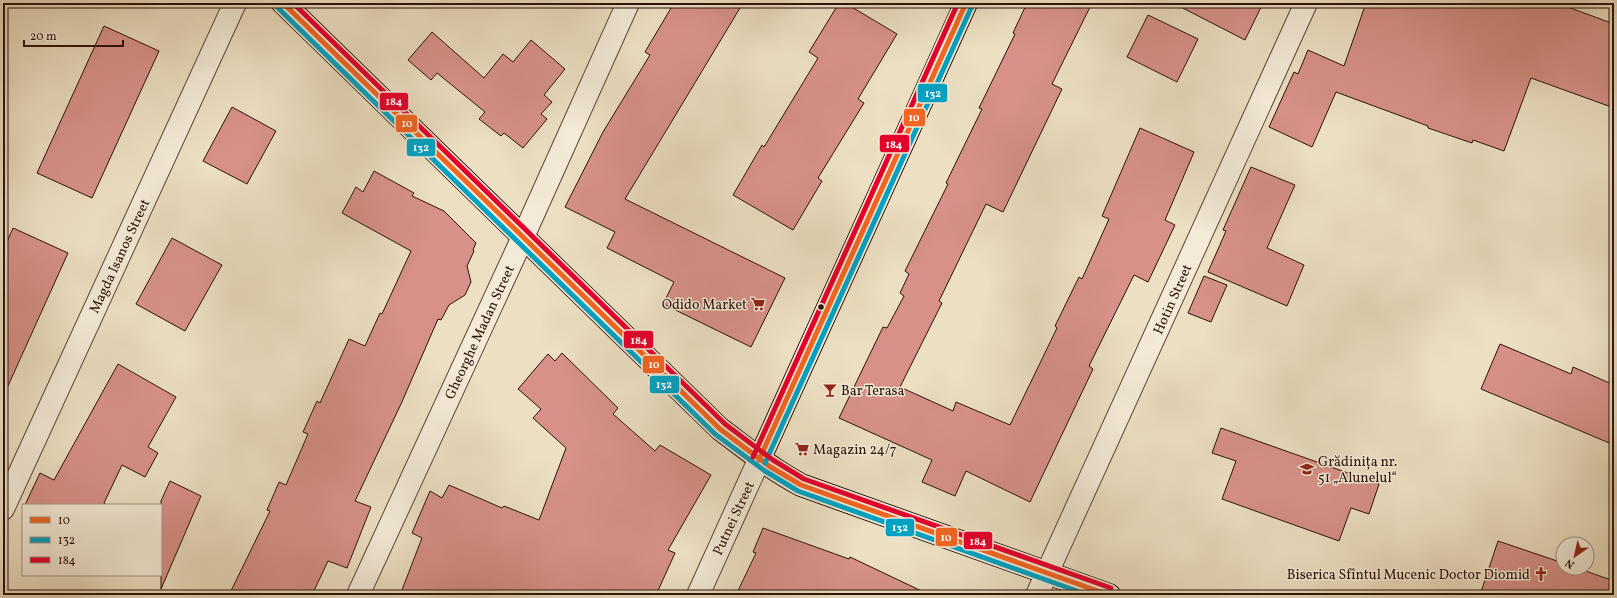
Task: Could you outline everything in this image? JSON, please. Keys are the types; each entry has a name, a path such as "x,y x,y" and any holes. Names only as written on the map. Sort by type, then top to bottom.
{"street":[{"name":"Magda Isanos Street","path":"3,509 235,3"},
{"path":"283,3 720,429 759,460 801,486 1109,595"},
{"name":"Gheorghe Madan Street","path":"358,595 523,237 628,3"},
{"name":"Putnei Street","path":"698,595 966,3"},
{"name":"Hotin Street","path":"1037,595 1306,3"}],"building":[{"path":"674,3 743,3 625,199 785,278 751,347 663,304 674,282 607,248 615,232 565,207 603,132 650,55 645,52"},
{"path":"839,3 845,3 897,34 858,99 864,103 818,178 822,181 793,230 733,195 762,145 764,147 818,58 809,52"},
{"path":"1027,3 1092,3 1052,84 1062,89 1003,212 986,204 939,301 942,303 900,387 953,411 956,402 1010,425 1057,328 1055,326 1079,277 1082,279 1109,219 1102,216 1140,128 1194,152 1165,220 1175,225 1148,282 1134,275 1089,366 1093,369 1030,502 966,471 955,496 922,482 932,460 839,418 883,327 887,328 904,296 900,293 909,274 905,271 948,184 946,183 982,109 979,108 1015,34 1013,33"},
{"path":"1173,3 1263,3 1245,40"},
{"path":"1366,3 1557,3 1614,24 1614,108 1531,78 1504,151 1473,140 1472,143 1428,128 1428,126 1336,92 1312,147 1269,127 1294,72 1298,74 1308,50 1344,66"},
{"path":"1148,15 1198,39 1177,82 1127,57"},
{"path":"104,26 159,51 92,198 37,173"},
{"path":"432,32 484,78 503,54 513,62 531,40 565,69 544,95 552,102 541,114 547,119 523,148 504,133 501,136 479,119 485,112 437,73 431,80 408,60"},
{"path":"232,107 276,131 247,184 203,161"},
{"path":"1251,167 1295,185 1267,248 1304,265 1287,306 1208,272 1226,231 1223,230"},
{"path":"374,171 414,193 412,196 444,211 476,243 467,266 471,282 465,295 449,305 441,320 438,319 401,404 355,501 371,507 347,568 328,561 312,595 229,595 270,511 267,510 279,482 286,485 308,434 303,432 317,401 320,403 349,339 365,346 380,313 382,314 411,251 342,213 356,187 363,192"},
{"path":"13,228 68,253 3,397 3,251"},
{"path":"172,238 222,265 185,331 136,304"},
{"path":"1204,276 1227,285 1211,322 1188,313"},
{"path":"1500,344 1571,374 1573,367 1614,385 1614,445 1481,389"},
{"path":"562,353 618,408 613,414 655,451 660,445 711,475 668,550 675,553 656,595 400,595 422,538 412,533 430,491 442,498 449,485 502,508 504,506 539,520 566,448 533,418 541,409 518,389 548,354 555,361"},
{"path":"118,364 176,397 148,447 158,453 145,477 122,465 104,503 106,504 25,504 40,473 54,480"},
{"path":"1221,428 1379,484 1369,514 1351,508 1339,541 1222,499 1236,461 1212,453"},
{"path":"170,481 201,496 161,589 162,504 161,501"},
{"path":"763,528 849,559 850,557 930,595 736,595 756,553 753,552"},
{"name":"Biserica Sfîntul Mucenic Doctor Diomid","path":"1498,541 1555,560 1555,576 1595,576 1595,574 1614,581 1614,595 1480,595"}],"transit line":[{"name":"10","path":"283,3 720,429 769,466 801,485 1109,595"},
{"name":"184","path":"293,3 725,424 773,460 804,479 1111,588"},
{"name":"184","path":"753,457 958,3"},
{"name":"10","path":"759,460 966,3"},
{"name":"132","path":"765,463 972,6"},
{"name":"132","path":"278,8 715,434 765,471 798,491 1088,595"}],"place":[{"name":"Odido Market","path":"758,304"},
{"name":"Bar Terasa","path":"830,390"},
{"name":"Magazin 24/7","path":"802,449"},
{"name":"Grădinița nr. 51 „Alunelul“","path":"1307,469"},
{"name":"Biserica Sfîntul Mucenic Doctor Diomid","path":"1541,574"}]}
